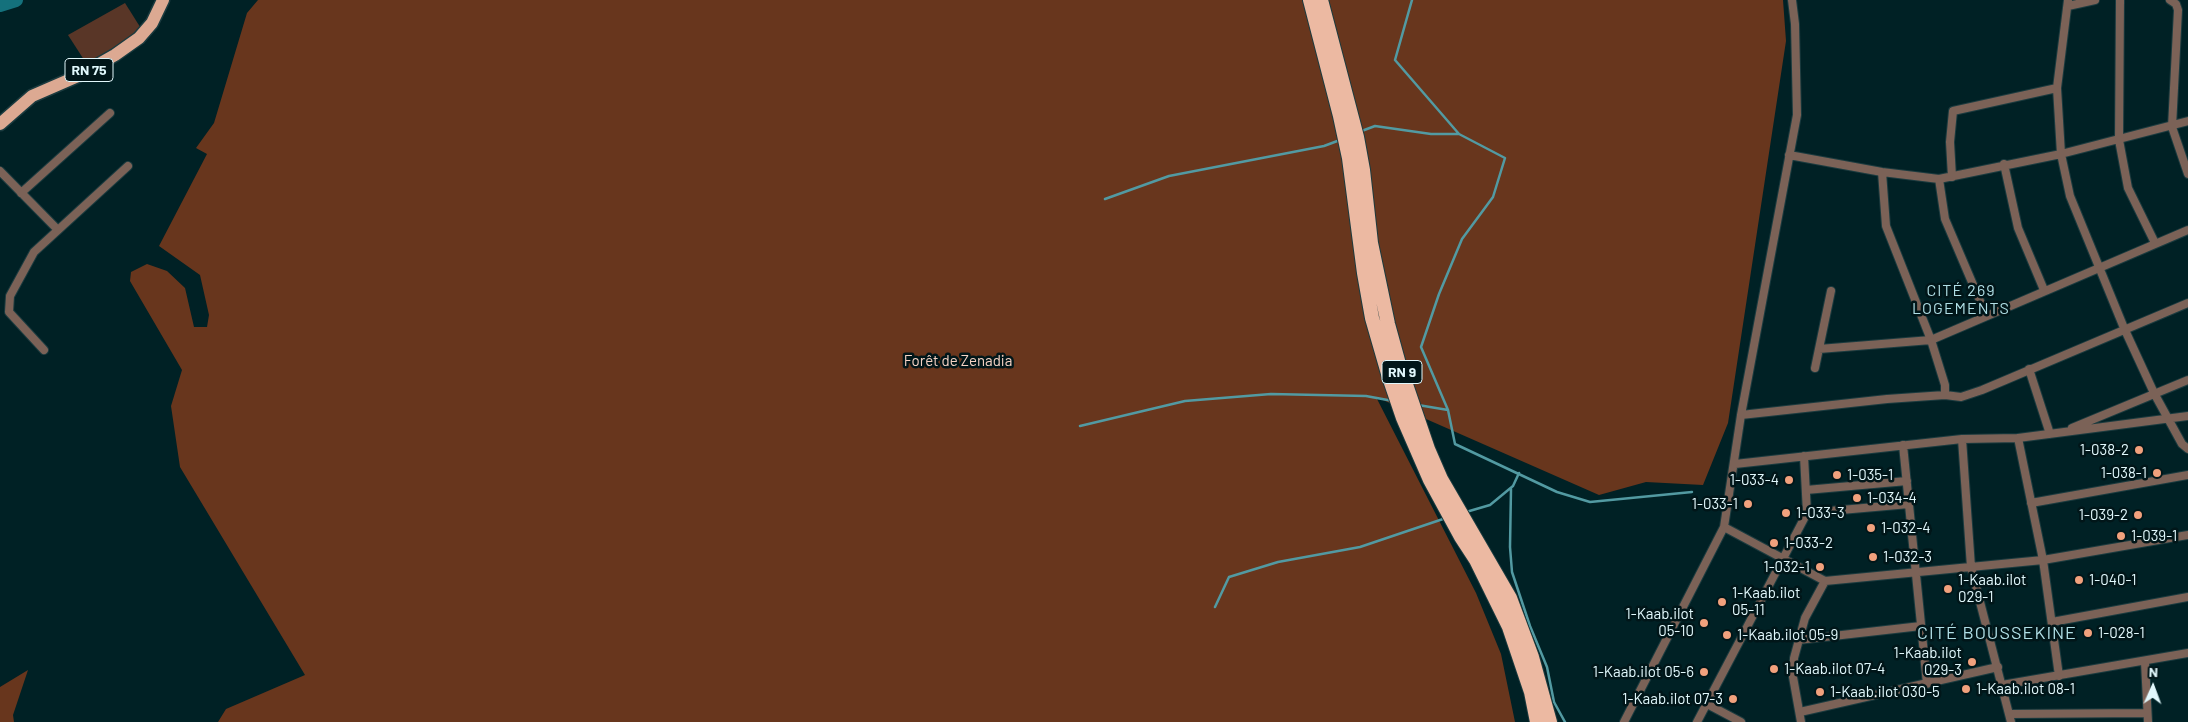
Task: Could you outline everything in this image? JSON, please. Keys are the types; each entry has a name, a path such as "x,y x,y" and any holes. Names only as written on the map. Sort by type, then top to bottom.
{"highway":[{"name":"RN 9","path":"1310,0 1349,158 1370,309 1389,377 1403,418 1430,480 1461,537 1476,560 1509,627 1531,692 1537,722"},
{"name":"RN 9","path":"1321,0 1357,137 1374,260 1388,324 1402,373 1428,449 1442,479 1510,598 1532,657 1550,722"}],"main road":[{"name":"RN 75","path":"0,124 32,96 115,56 139,38 152,23 163,0"}],"street":[{"path":"1624,722 1724,527 1741,415 1797,115 1792,0"},
{"path":"2095,0 2068,3 2057,88 2062,154 2070,196 2124,328 2154,393 2182,444 2188,449"},
{"path":"2120,0 2119,140 2128,188 2155,244"},
{"path":"2170,0 2176,4 2178,10 2172,127 2188,174"},
{"path":"1952,177 1950,142 1953,111 2057,88"},
{"path":"21,193 110,113"},
{"path":"1789,155 1882,172 1939,179 2004,164 2062,154 2172,127 2188,121"},
{"path":"2004,164 2018,228 2044,290"},
{"path":"44,350 9,312 10,296 34,252 128,166"},
{"path":"0,171 57,229"},
{"path":"1882,172 1886,226 1931,340 1945,385 1945,396"},
{"path":"1939,179 1945,219 1986,315"},
{"path":"1819,349 1931,340 2044,290 2188,230"},
{"path":"1815,368 1831,291"},
{"path":"1741,415 1887,399 1961,396 1982,390 2124,328 2188,303"},
{"path":"2029,369 2050,434"},
{"path":"2064,432 2188,380"},
{"path":"1735,464 1962,439 2018,438 2188,416"},
{"path":"2018,438 2043,560 2059,676"},
{"path":"1962,439 1971,567 2010,718 2147,712"},
{"path":"1903,445 1927,684"},
{"path":"1697,722 1807,513 1804,456"},
{"path":"2031,503 2188,475"},
{"path":"1806,490 1907,481"},
{"path":"1807,513 1909,504"},
{"path":"1724,527 1825,581 2043,560 2188,535"},
{"path":"1802,722 1793,677 1794,658 1806,618 1825,581"},
{"path":"2052,622 2188,597"},
{"path":"1798,640 1921,626"},
{"path":"2002,685 2145,662 2188,653"},
{"path":"2145,662 2148,722"},
{"path":"1800,712 1998,667"},
{"path":"1707,704 1741,722"}],"shaded area":[{"path":"125,3 142,30 88,66 68,35"}],"green space":[{"name":"Forêt de Zenadia","path":"258,0 1783,0 1786,41 1728,423 1703,485 1646,482 1599,495 1376,397 1476,593 1501,654 1515,722 218,722 226,709 305,675 180,467 171,406 182,370 130,281 131,272 147,264 167,271 185,288 194,327 207,327 209,315 200,275 159,246 207,154 196,148 214,123 247,13"},
{"path":"28,670 13,715 14,722 0,722 0,687"}],"waterway":[{"path":"0,5 16,0"},
{"path":"1412,0 1395,60 1459,134 1505,158 1493,197 1462,239 1439,294 1421,347 1448,410 1455,444 1557,492 1590,502 1692,492"},
{"path":"1359,132 1375,126 1431,134 1459,134"},
{"path":"1105,199 1169,176 1324,146 1340,140"},
{"path":"1080,426 1185,401 1271,394 1366,396 1393,401"},
{"path":"1418,405 1448,410"},
{"path":"1466,512 1490,505 1513,486 1519,473"},
{"path":"1511,489 1510,547 1512,572 1530,626 1547,667 1554,702 1565,722"},
{"path":"1215,607 1229,577 1278,562 1360,547 1446,518"}],"place":[{"name":"1-038-2","path":"2139,450"},
{"name":"1-038-1","path":"2157,473"},
{"name":"1-035-1","path":"1837,475"},
{"name":"1-033-4","path":"1789,480"},
{"name":"1-034-4","path":"1857,498"},
{"name":"1-033-1","path":"1748,504"},
{"name":"1-033-3","path":"1786,513"},
{"name":"1-039-2","path":"2138,515"},
{"name":"1-032-4","path":"1871,528"},
{"name":"1-039-1","path":"2121,536"},
{"name":"1-033-2","path":"1774,543"},
{"name":"1-032-3","path":"1873,557"},
{"name":"1-032-1","path":"1820,567"},
{"name":"1-040-1","path":"2079,580"},
{"name":"1-Kaab.ilot 029-1","path":"1948,589"},
{"name":"1-Kaab.ilot 05-11","path":"1722,602"},
{"name":"1-Kaab.ilot 05-10","path":"1704,623"},
{"name":"1-028-1","path":"2088,633"},
{"name":"1-Kaab.ilot 05-9","path":"1727,635"},
{"name":"1-Kaab.ilot 029-3","path":"1972,662"},
{"name":"1-Kaab.ilot 07-4","path":"1774,669"},
{"name":"1-Kaab.ilot 05-6","path":"1704,672"},
{"name":"1-Kaab.ilot 08-1","path":"1966,689"},
{"name":"1-Kaab.ilot 030-5","path":"1820,692"},
{"name":"1-Kaab.ilot 07-3","path":"1733,699"}],"district":[{"name":"CITÉ 269 LOGEMENTS","path":"1961,300"},
{"name":"CITÉ BOUSSEKINE","path":"1997,633"}]}
